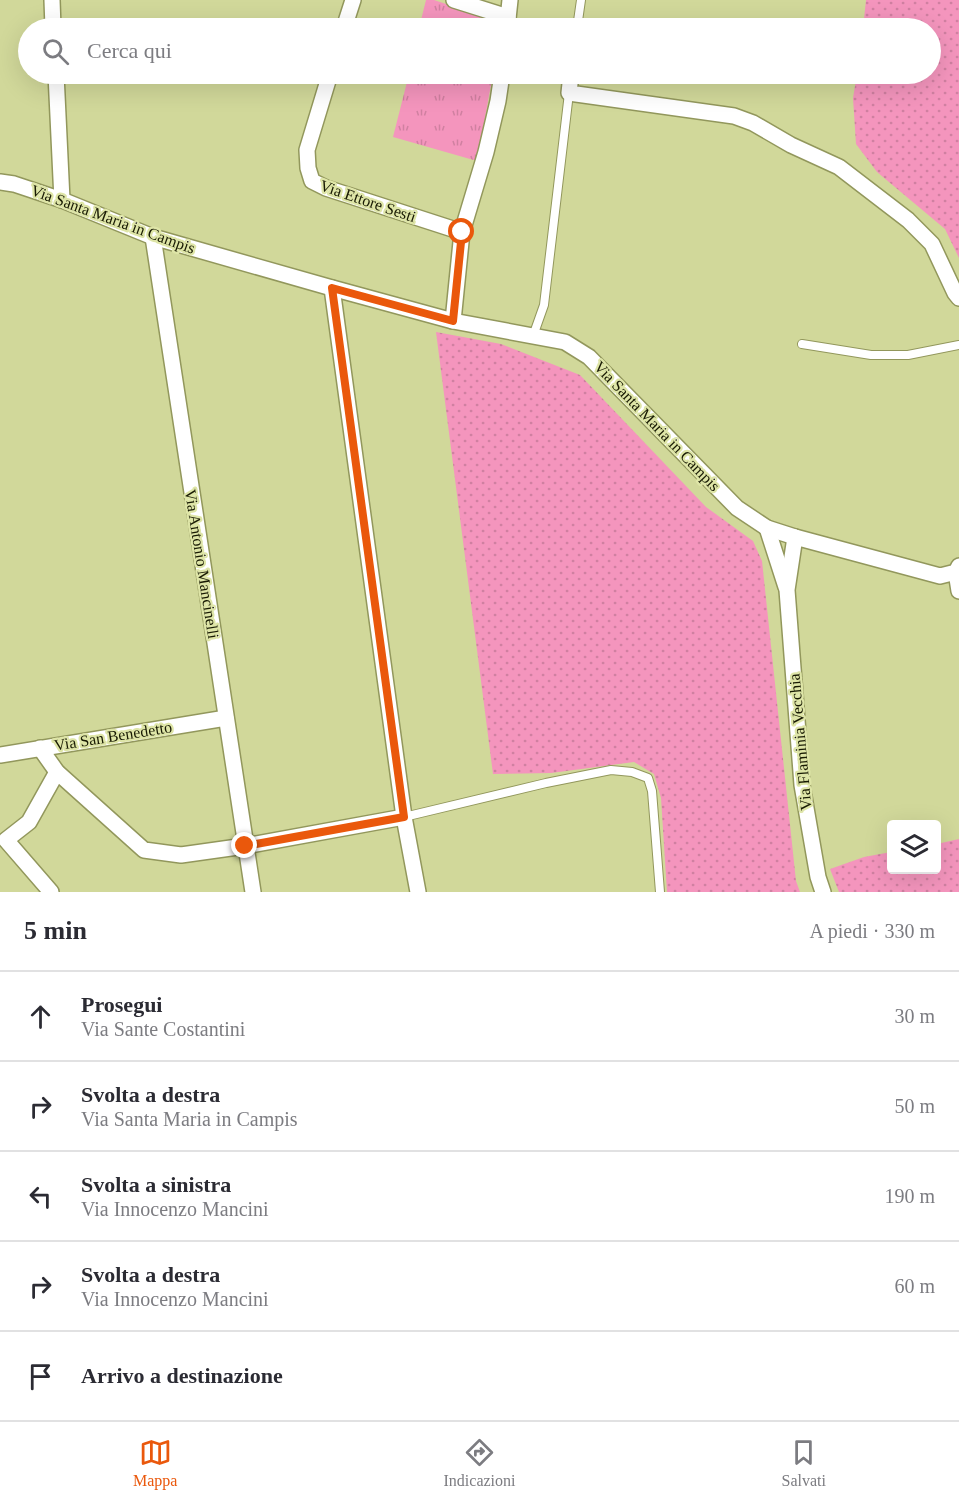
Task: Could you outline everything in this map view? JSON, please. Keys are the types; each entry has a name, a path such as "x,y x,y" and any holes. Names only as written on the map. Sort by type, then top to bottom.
{"street":[{"path":"52,0 53,18"},
{"path":"347,18 353,0"},
{"path":"454,0 496,18"},
{"path":"508,18 510,0"},
{"path":"56,84 62,200"},
{"name":"Via Ettore Sesti","path":"327,84 307,150 312,182 462,232"},
{"path":"453,321 462,232 486,152 501,84"},
{"path":"570,84 569,93 734,116 753,123 792,145 839,167 908,220 932,244 959,298"},
{"name":"Via Santa Maria in Campis","path":"0,182 14,184 62,200 153,237 332,288 453,321 565,342 589,357 737,508 766,528 940,576 957,569"},
{"name":"Via Antonio Mancinelli","path":"153,237 253,892"},
{"path":"332,288 404,817 418,892"},
{"name":"Via Flaminia Vecchia","path":"766,528 788,590"},
{"name":"Via Flaminia Vecchia","path":"795,537 788,590 802,785 818,876 823,892"},
{"path":"957,569 959,591"},
{"name":"Via San Benedetto","path":"0,755 226,718"},
{"path":"40,748 57,772 144,850 181,855 245,846 404,817"},
{"path":"51,892 6,840 29,822 57,772"}],"lane":[{"path":"578,18 581,0"},
{"path":"533,336 544,305 569,93"},
{"path":"802,344 872,355 908,355 959,345"},
{"path":"404,817 611,770 632,772 648,778 652,791 660,892"}],"green space":[{"path":"426,0 434,0 486,18 422,18"},
{"path":"866,0 959,0 959,258 945,229 877,172 856,144 853,98 855,84 941,84 941,18 864,18"},
{"path":"406,84 491,84 477,161 393,137"},
{"path":"436,332 501,344 580,375 706,507 753,541 762,561 796,881 800,892 667,892 661,798 654,774 634,762 551,773 493,774"},
{"path":"959,839 959,892 839,892 830,869 864,857 887,853 887,874 941,874 941,843"}],"route":[{"path":"245,846 404,817 332,288 453,321 462,232"}]}
